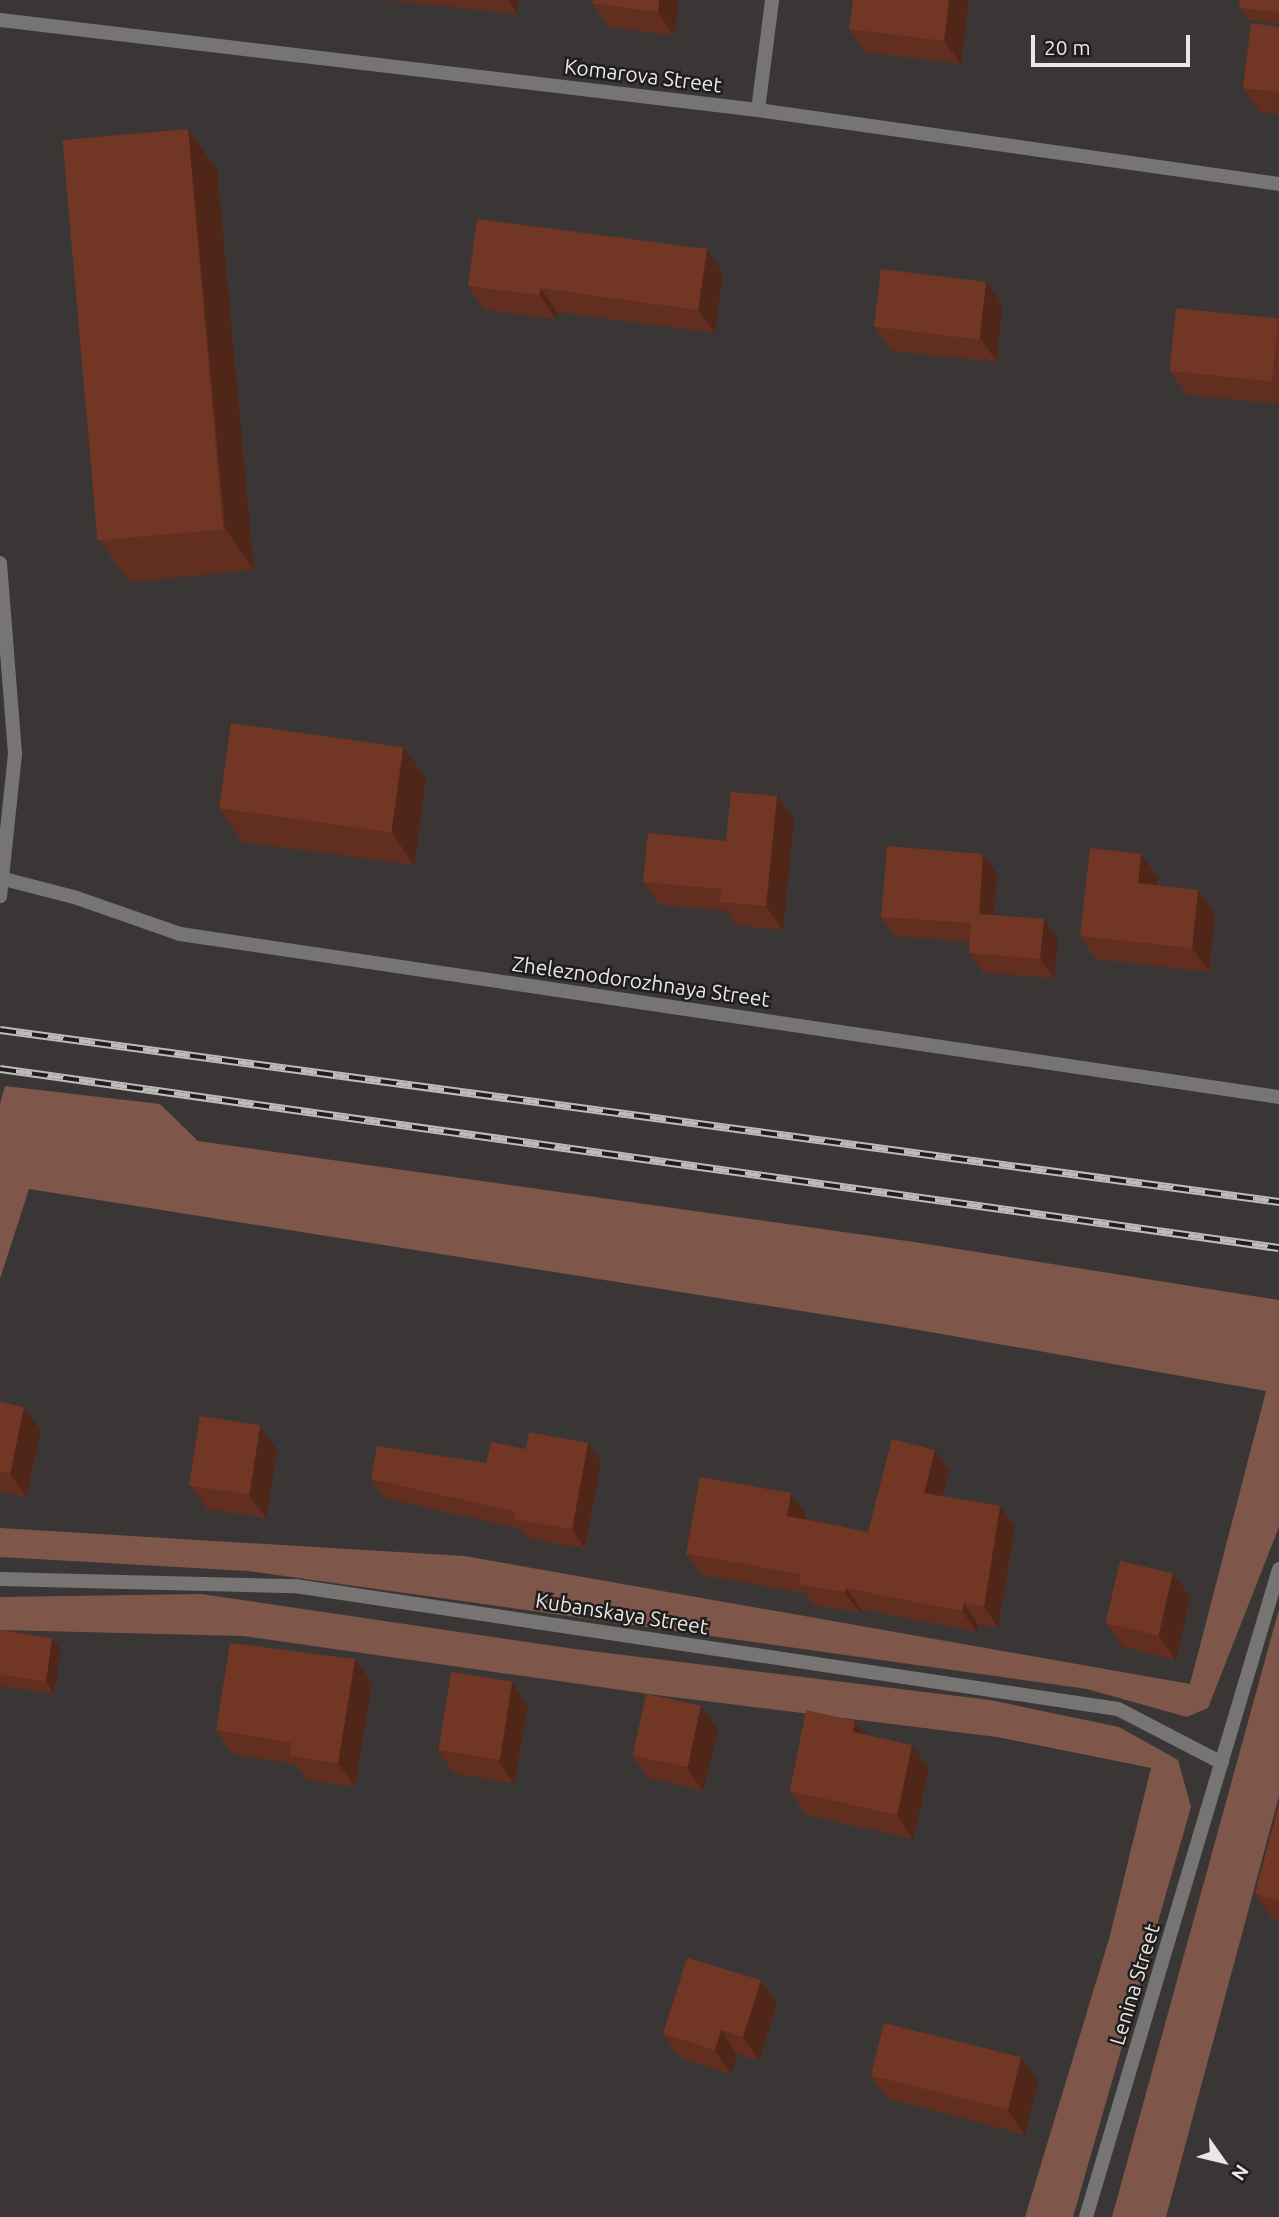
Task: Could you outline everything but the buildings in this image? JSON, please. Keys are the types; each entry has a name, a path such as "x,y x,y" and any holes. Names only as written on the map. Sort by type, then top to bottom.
{"street":[{"path":"758,110 772,0"},
{"name":"Komarova Street","path":"0,20 758,110 1279,184"},
{"path":"0,563 15,754 0,896"},
{"name":"Zheleznodorozhnaya Street","path":"4,878 74,897 180,934 1279,1097"},
{"path":"1223,1763 1279,1569"},
{"name":"Kubanskaya Street","path":"0,1579 295,1586 1118,1709 1223,1763"},
{"name":"Lenina Street","path":"1086,2217 1223,1763"}],"shaded area":[{"path":"5,1086 160,1104 198,1141 914,1242 1279,1300 1279,1527 1208,1708 1187,1717 1087,1689 248,1571 0,1557 0,1528 464,1556 1190,1684 1266,1391 902,1327 29,1189 0,1279 0,1104"},
{"path":"201,1594 575,1649 990,1700 1119,1727 1178,1760 1191,1807 1073,2217 1025,2217 1109,1939 1151,1768 997,1737 656,1695 243,1636 0,1630 0,1597"},
{"path":"1279,1609 1279,1796 1166,2217 1112,2217"}],"railway":[{"path":"0,1030 1279,1202"},
{"path":"0,1069 1279,1248"}]}
